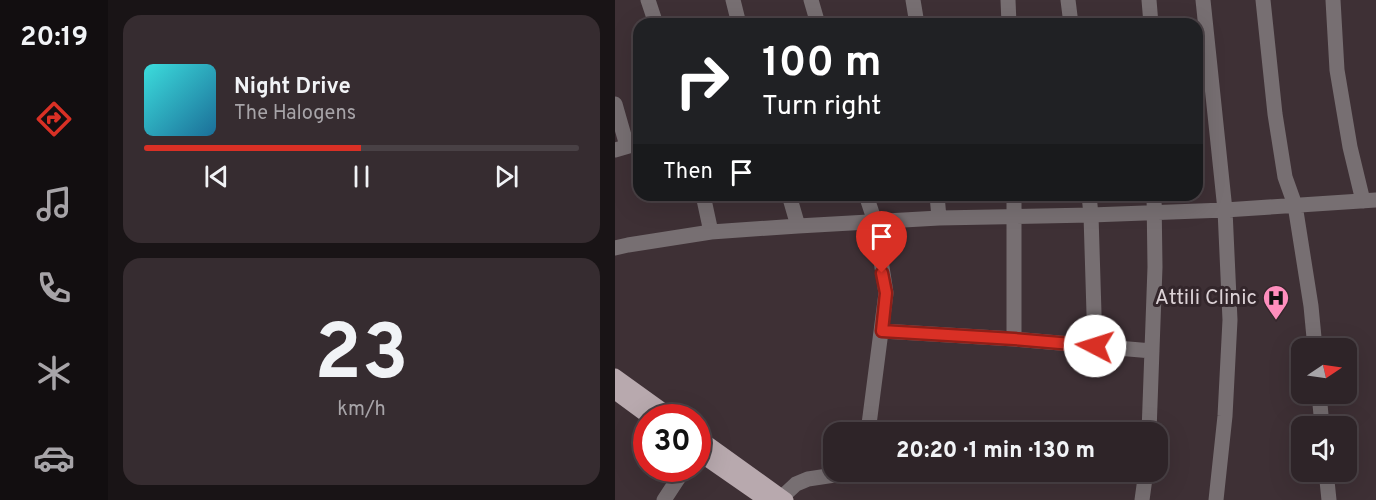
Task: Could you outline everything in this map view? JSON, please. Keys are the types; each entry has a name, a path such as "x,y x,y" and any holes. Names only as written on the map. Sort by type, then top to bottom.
{"main road":[{"path":"615,376 654,404"},
{"path":"615,392 633,406"},
{"path":"711,446 784,499"},
{"path":"711,462 766,500"}],"street":[{"path":"648,0 653,18"},
{"path":"733,0 738,18"},
{"path":"811,0 816,18"},
{"path":"913,0 916,18"},
{"path":"1008,0 1009,18"},
{"path":"1068,0 1070,18"},
{"path":"1149,0 1150,18"},
{"path":"1203,0 1225,210 1230,320 1225,416 1216,500"},
{"path":"1263,0 1273,102 1285,177 1295,206 1314,338"},
{"path":"615,248 711,232 798,226 939,218 1225,210 1369,200 1350,147 1337,70 1333,0"},
{"path":"615,104 627,146"},
{"path":"704,201 711,232"},
{"path":"791,201 798,226"},
{"path":"868,201 875,222 886,293 869,422"},
{"path":"938,201 939,218"},
{"path":"1014,201 1014,339"},
{"path":"1090,201 1095,346"},
{"path":"1149,422 1155,267 1154,201"},
{"path":"882,331 1152,351"},
{"path":"784,499 796,484 823,477"},
{"path":"664,500 676,482"},
{"path":"1142,500 1144,482"},
{"path":"1327,482 1329,500"}],"place":[{"name":"Attili Clinic","path":"1276,321"}],"route":[{"path":"882,273 886,293 882,331 1095,346"}]}
